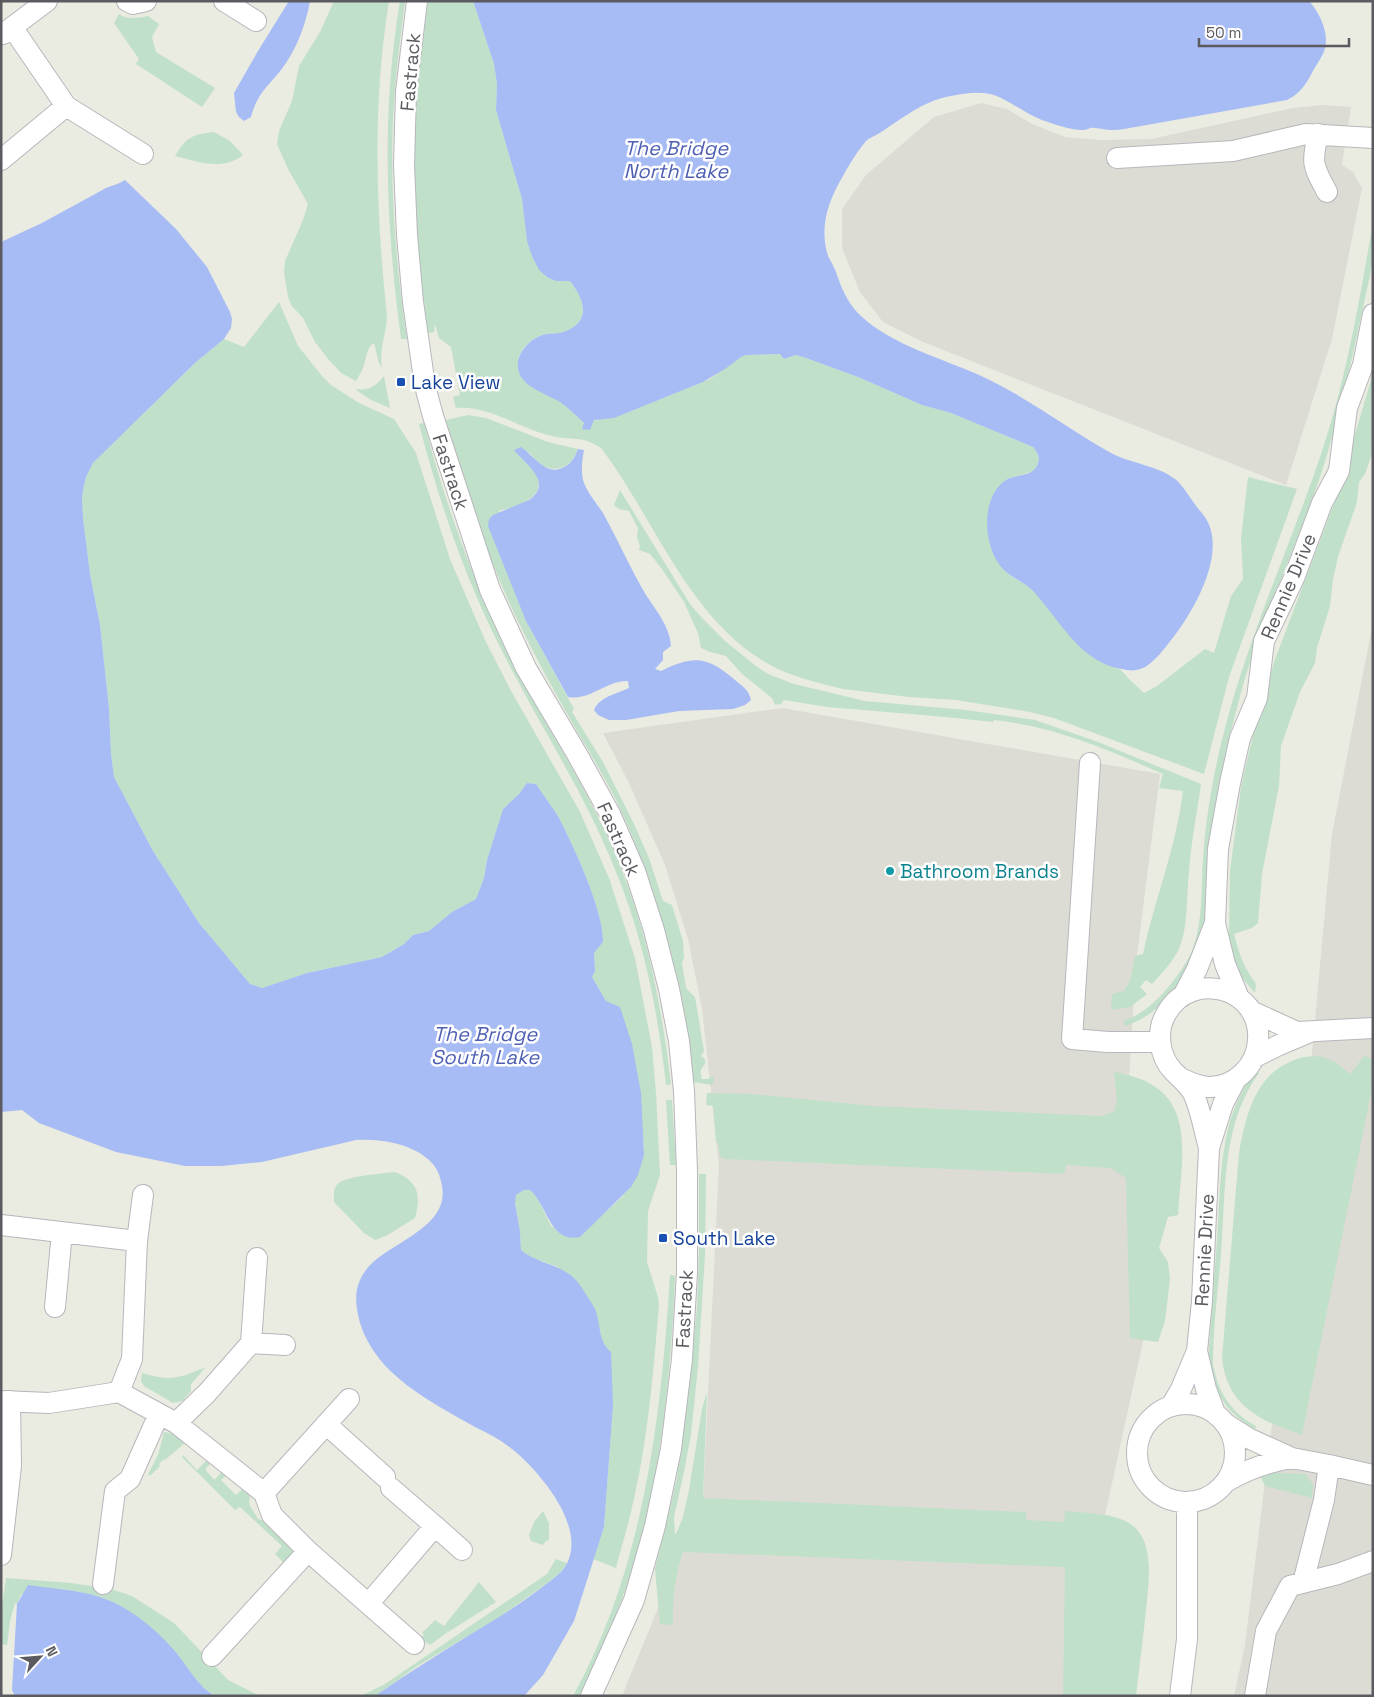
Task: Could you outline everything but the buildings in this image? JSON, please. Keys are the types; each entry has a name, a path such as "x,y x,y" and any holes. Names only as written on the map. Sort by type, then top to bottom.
{"street":[{"path":"127,1 133,4 146,1"},
{"path":"224,1 256,21"},
{"name":"Fastrack","path":"418,1 406,92 404,165 412,302 425,386 490,590 526,668 610,814 635,871 654,930 669,989 680,1049 684,1091 687,1171 687,1272 682,1359 671,1449 655,1526 634,1600 592,1696"},
{"path":"36,4 7,32 66,106 143,154"},
{"path":"1,160 66,106"},
{"path":"1117,158 1234,159 1306,134 1373,138"},
{"path":"1318,134 1314,168 1328,192"},
{"name":"Rennie Drive","path":"1215,923 1197,970 1184,994 1173,1003 1165,1014 1160,1042 1164,1056 1172,1070 1183,1079 1196,1085 1210,1087 1223,1085 1236,1079 1247,1070 1255,1057 1258,1046 1259,1034 1256,1022 1225,964 1215,923 1220,840 1240,738 1257,698 1264,640 1294,578 1322,503 1339,471 1346,408 1363,365 1373,314"},
{"path":"1090,763 1072,1039 1108,1042 1160,1042"},
{"path":"1184,994 1198,989 1213,988 1227,991 1245,1004 1297,1032 1373,1028"},
{"path":"1255,1057 1310,1032"},
{"name":"Rennie Drive","path":"1183,1079 1192,1092 1200,1112 1209,1148"},
{"name":"Rennie Drive","path":"1187,1502 1168,1499 1153,1489 1142,1474 1137,1456 1138,1440 1145,1425 1156,1413 1171,1406 1197,1351 1202,1301 1209,1148 1223,1104 1236,1079"},
{"path":"119,1392 132,1358 137,1240 143,1195"},
{"path":"1,1225 137,1240"},
{"path":"55,1307 62,1232"},
{"path":"103,1584 115,1491 130,1479 167,1418 207,1393 251,1343 257,1258"},
{"path":"251,1343 285,1345"},
{"name":"Rennie Drive","path":"1197,1351 1206,1389 1233,1438 1235,1453 1233,1468 1226,1482"},
{"path":"1,1555 11,1466 5,1401 49,1402 119,1392 167,1418 264,1493 272,1515 308,1551 414,1644"},
{"path":"264,1493 348,1399"},
{"path":"1171,1406 1186,1403 1202,1406 1248,1438 1292,1458 1329,1464 1373,1475"},
{"path":"326,1424 462,1550"},
{"path":"1180,1696 1188,1639 1187,1502 1202,1500 1215,1493 1238,1474 1256,1466 1292,1458"},
{"path":"1303,1583 1324,1500 1329,1464"},
{"path":"369,1603 435,1526"},
{"path":"212,1656 308,1551"},
{"path":"1255,1696 1266,1632 1290,1586 1338,1574 1373,1561"}],"shaded area":[{"path":"981,103 1007,109 1032,124 1065,137 1102,140 1151,139 1293,108 1322,105 1351,107 1342,165 1353,172 1362,188 1332,339 1286,485 923,342 883,322 860,292 842,248 842,209 866,175 934,117"},
{"path":"1373,622 1373,1696 1234,1696 1245,1645 1296,1228 1332,834"},
{"path":"782,708 1160,774 1136,963 1128,1095 1156,1282 1099,1543 1082,1696 622,1696 703,1498 719,1165 702,1009 688,939 665,865 629,783 603,733"}],"green space":[{"path":"334,1 389,1 380,80 378,119 378,199 387,317 381,354 382,368 374,343 368,350 356,381 341,373 315,342 303,318 291,305 284,272 285,261 308,204 288,169 277,144 279,131 292,101 299,66 320,32"},
{"path":"400,1 405,1 394,104 392,174 397,257 407,339 401,339 396,297 389,212 388,170 390,85"},
{"path":"428,1 473,1 494,64 497,84 496,110 522,199 527,241 556,281 570,281 582,302 583,309 580,321 561,333 542,335 532,340 521,352 518,370 521,376 533,387 561,402 584,423 604,418 614,418 710,379 746,355 781,354 784,359 796,355 858,377 922,405 951,413 1033,447 1037,452 1039,460 1037,467 1032,472 1009,478 1003,482 994,494 989,509 988,533 1002,568 1036,593 1075,641 1089,654 1102,663 1120,669 1144,693 1157,686 1205,649 1214,653 1231,596 1243,579 1241,538 1248,477 1297,489 1229,677 1204,774 1054,718 1030,712 956,700 909,697 843,689 778,669 748,650 721,627 698,600 621,476 601,448 588,441 540,433 480,410 456,408 453,397 460,395 451,347 439,338 435,324 434,332 428,333 421,281 417,228 415,123"},
{"path":"119,14 129,18 148,16 159,24 152,37 156,52 215,88 202,107 136,64 139,59 114,23"},
{"path":"214,132 230,141 243,155 227,163 219,164 201,163 175,156 190,138"},
{"path":"1373,222 1373,257 1369,280 1334,431 1309,508 1254,650 1229,739 1214,819 1204,931 1182,977 1163,1002 1139,1020 1124,1026 1124,1020 1144,1010 1165,991 1182,969 1193,948 1200,915 1204,842 1208,809 1221,744 1246,657 1311,483 1332,420 1352,336"},
{"path":"279,302 298,346 322,376 331,385 359,403 394,419 416,453 450,559 485,640 510,689 580,812 609,878 635,958 652,1047 656,1093 660,1175 648,1211 647,1262 659,1305 645,1440 635,1494 616,1568 593,1559 604,1527 613,1406 604,1347 594,1309 558,1267 528,1256 521,1250 515,1202 516,1195 524,1190 530,1190 536,1195 551,1226 580,1237 631,1186 642,1161 644,1144 612,1004 606,1001 592,977 595,971 594,953 603,942 598,913 579,860 558,816 536,784 527,783 519,794 503,809 487,860 484,878 476,899 452,912 429,931 413,935 404,944 382,957 307,973 262,988 250,984 199,923 153,851 114,777 100,625 90,574 83,518 82,497 86,477 93,463 196,362 224,339 244,347"},
{"path":"1373,373 1373,451 1365,474 1359,482 1357,502 1338,557 1330,606 1317,648 1315,663 1300,692 1281,746 1279,786 1262,874 1258,923 1252,928 1234,934 1242,960 1256,984 1255,993 1239,974 1229,936 1230,871 1241,787 1252,739 1274,662 1338,493"},
{"path":"384,376 390,408 371,400 356,390 372,387"},
{"path":"468,415 486,418 548,442 578,449 572,461 557,469 544,466 522,450 515,450 533,470 538,479 538,487 536,493 523,503 499,511 526,621 574,709 572,712 603,762 634,824 649,858 663,901 672,905 683,941 684,957 682,963 686,988 695,997 704,1051 701,1056 705,1059 701,1077 702,1079 708,1079 714,1076 713,1085 693,1082 689,1045 676,973 657,903 631,834 616,800 530,645 504,591 485,543 446,420"},
{"path":"424,423 450,511 483,597 523,680 596,813 631,894 647,948 659,1002 671,1084 666,1085 659,1030 649,977 626,898 590,814 500,647 475,593 453,538 435,481 419,424"},
{"path":"620,490 690,604 725,641 768,674 794,684 865,701 966,710 1035,720 1098,742 1201,784 1191,850 1186,922 1182,942 1166,969 1152,984 1146,980 1140,987 1147,994 1130,1007 1111,1010 1112,994 1124,991 1130,981 1135,956 1143,954 1175,833 1183,791 1159,788 1163,774 1143,765 1059,733 1016,723 827,707 784,700 781,704 775,705 772,698 742,674 726,656 701,648 698,633 684,602 650,554 639,550 638,528 629,511 619,509 614,505"},
{"path":"1365,1055 1373,1061 1373,1083 1302,1435 1273,1424 1248,1410 1231,1389 1225,1375 1222,1358 1239,1153 1249,1110 1262,1085 1271,1074 1297,1059 1311,1056 1330,1060 1350,1074"},
{"path":"1114,1072 1142,1079 1161,1091 1173,1106 1180,1124 1182,1167 1178,1215 1168,1217 1159,1248 1168,1262 1170,1279 1165,1321 1158,1342 1130,1338 1126,1178 1111,1168 1066,1165 1064,1174 726,1159 720,1157 718,1143 716,1142 713,1106 706,1105 707,1093 752,1094 874,1106 1101,1116 1114,1112 1117,1099"},
{"path":"1256,1072 1259,1073 1247,1093 1238,1114 1228,1160 1213,1364 1218,1384 1227,1401 1239,1415 1256,1426 1255,1429 1236,1416 1223,1401 1208,1362 1224,1151 1234,1108"},
{"path":"666,1100 672,1100 676,1165 670,1165"},
{"path":"395,1172 409,1180 416,1190 418,1203 415,1218 386,1236 375,1240 364,1233 334,1202 334,1190 340,1182 346,1179"},
{"path":"699,1174 706,1174 705,1255 698,1367 691,1434 674,1517 675,1534 683,1517 702,1409 707,1392 703,1498 1026,1512 1026,1520 1064,1522 1065,1511 1100,1514 1118,1518 1132,1525 1139,1532 1144,1541 1148,1556 1148,1593 1136,1696 1063,1696 1065,1567 683,1552 675,1588 673,1625 660,1624 655,1569 677,1478 686,1411 697,1308"},
{"path":"670,1275 675,1276 671,1351 663,1428 650,1504 630,1576 613,1622 579,1696 573,1696 597,1647 617,1596 633,1544 645,1491 654,1437 661,1383"},
{"path":"205,1368 191,1384 191,1391 182,1401 173,1403 144,1386 141,1381 142,1373 172,1378"},
{"path":"164,1432 176,1434 186,1442 164,1459 150,1476 148,1474 158,1455"},
{"path":"183,1455 197,1470 208,1459 211,1463 205,1469 214,1480 225,1469 228,1473 221,1480 236,1495 248,1484 251,1488 249,1504 258,1519 275,1524 299,1550 286,1565 275,1554 282,1546 240,1507 235,1510 182,1457"},
{"path":"1274,1473 1305,1474 1313,1484 1312,1498 1265,1486 1260,1475"},
{"path":"543,1511 549,1523 549,1540 543,1545 531,1541 529,1535 534,1522"},
{"path":"556,1559 567,1563 561,1572 498,1618 419,1665 375,1696 361,1696 385,1684 547,1574"},
{"path":"6,1578 71,1583 111,1589 132,1596 174,1623 228,1680 260,1696 215,1696 203,1687 174,1651 153,1629 117,1604 89,1594 54,1589 21,1595 17,1604 15,1603 10,1621 7,1645 1,1644 1,1614"},
{"path":"479,1582 496,1602 430,1645 420,1639 424,1635 422,1633 435,1620 444,1626"}],"water":[{"path":"289,1 310,1 301,34 286,63 257,100 251,117 244,121 236,112 234,93"},
{"name":"The Bridge North Lake","path":"473,1 1310,2 1325,30 1325,48 1306,83 1300,91 1287,100 1120,130 1091,128 1078,130 1042,120 988,93 969,93 941,98 921,106 866,141 838,185 826,214 824,235 828,256 849,302 873,326 917,350 996,383 1111,453 1168,474 1185,490 1210,527 1213,543 1211,562 1206,580 1188,616 1157,657 1138,670 1125,670 1095,659 1072,639 1031,589 1006,572 996,559 988,535 988,510 998,488 1006,480 1027,474 1037,466 1039,458 1033,447 951,413 922,405 858,377 796,355 784,359 780,354 746,355 703,382 614,418 594,420 590,430 582,429 584,423 563,404 526,383 518,370 519,357 524,348 537,337 563,332 574,326 580,321 583,309 579,295 570,281 556,281 547,277 539,270 532,256 527,241 522,199 496,110 497,84 494,64"},
{"name":"The Bridge South Lake","path":"125,180 176,229 207,267 232,319 231,328 224,339 196,362 93,463 86,477 82,497 90,574 100,625 114,777 153,851 199,923 250,984 262,988 307,973 382,957 404,944 413,935 429,931 452,912 476,899 484,878 487,860 503,809 519,794 527,783 536,784 558,816 579,860 598,913 603,942 594,953 595,971 592,977 606,1001 620,1007 632,1044 641,1093 644,1155 638,1175 631,1187 580,1237 570,1238 562,1235 555,1229 536,1196 530,1190 524,1190 516,1195 515,1203 521,1250 569,1274 580,1285 595,1309 602,1338 611,1352 613,1406 604,1527 574,1621 543,1675 524,1696 375,1696 533,1594 561,1572 570,1557 571,1540 568,1523 560,1505 537,1473 524,1459 499,1440 441,1408 407,1385 379,1358 368,1341 360,1323 356,1296 359,1283 366,1270 375,1260 427,1224 436,1213 442,1201 442,1186 434,1165 421,1154 404,1146 385,1141 356,1140 262,1162 221,1166 185,1166 116,1152 39,1123 22,1110 1,1112 1,242"},
{"path":"521,447 541,464 552,469 558,469 567,465 576,455 578,449 584,450 582,469 585,485 603,513 640,585 668,632 671,646 663,652 663,660 655,669 661,671 692,660 708,662 743,686 751,700 745,705 733,709 679,711 626,720 609,720 598,715 594,710 605,698 629,688 628,681 613,684 584,696 568,697 526,621 488,526 489,519 493,515 529,500 539,487 535,474 514,450"},
{"path":"28,1585 71,1590 98,1596 123,1607 155,1631 174,1650 203,1687 215,1696 15,1696 12,1690 17,1604"}],"place":[{"name":"Lake View","path":"401,382"},
{"name":"Bathroom Brands","path":"890,871"},
{"name":"South Lake","path":"663,1238"}]}
